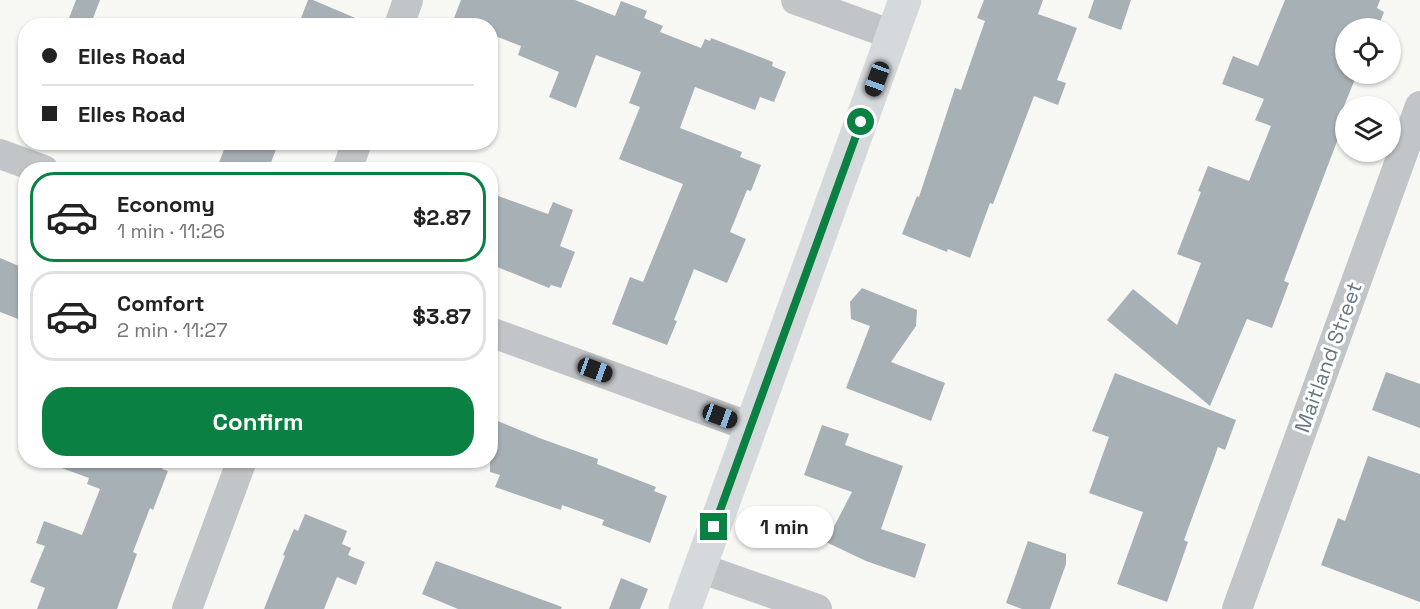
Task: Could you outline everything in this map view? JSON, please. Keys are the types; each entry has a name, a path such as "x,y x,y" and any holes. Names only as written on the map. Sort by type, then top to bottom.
{"main road":[{"path":"685,609 905,0"}],"street":[{"path":"402,18 408,0"},
{"path":"796,0 893,35"},
{"name":"Maitland Street","path":"1237,609 1420,106"},
{"path":"0,154 22,162"},
{"path":"498,335 751,427"},
{"path":"188,609 239,468"},
{"path":"700,567 817,609"}],"building":[{"path":"76,0 100,0 93,18 69,18"},
{"path":"308,0 313,0 355,18 301,18"},
{"path":"461,0 575,0 615,16 621,1 647,11 644,18 663,26 660,32 701,48 705,39 710,41 711,38 773,62 772,66 786,72 774,102 760,97 755,110 695,87 680,128 742,152 740,157 761,165 751,191 747,190 730,232 746,239 727,283 694,269 667,345 612,324 630,277 643,282 683,184 619,159 640,107 629,103 641,72 596,55 576,108 549,97 559,72 518,55 521,46 498,37 498,18 454,18"},
{"path":"984,0 1043,0 1038,14 1077,28 1057,80 1066,83 1058,105 1034,96 970,258 948,249 947,252 902,234 917,196 919,197 955,88 961,90 985,21 977,18"},
{"path":"1094,0 1131,0 1121,30 1088,18"},
{"path":"1285,0 1380,0 1377,8 1384,12 1382,18 1335,18 1335,84 1353,84 1348,96 1335,96 1335,147 1284,281 1289,283 1272,328 1247,319 1210,406 1107,320 1133,289 1177,325 1201,263 1177,254 1201,192 1198,191 1208,166 1249,181 1271,126 1255,120 1264,99 1222,84 1233,56 1258,66"},
{"path":"224,150 276,150 271,162 219,162"},
{"path":"498,196 548,214 553,202 573,210 560,246 575,252 561,288 551,285 549,288 498,267"},
{"path":"0,258 18,266 18,319 0,312"},
{"path":"862,288 917,310 916,326 891,362 945,383 931,421 846,388 870,326 851,319 850,302"},
{"path":"1386,372 1420,384 1420,428 1372,410"},
{"path":"1115,373 1236,420 1225,450 1218,447 1184,540 1188,542 1167,602 1117,584 1143,512 1089,493 1109,437 1092,431"},
{"path":"498,421 598,459 597,464 656,487 654,491 667,496 650,543 602,525 604,520 562,505 561,510 495,487 500,475 490,472 490,468 498,468"},
{"path":"822,425 849,434 845,445 903,466 881,529 926,544 915,578 866,561 826,542 852,492 804,475"},
{"path":"1368,456 1420,474 1420,602 1321,565 1338,518 1345,521"},
{"path":"62,468 162,468 168,471 153,510 150,508 133,552 137,554 117,609 37,609 45,588 30,582 45,546 36,543 44,521 82,535 100,489 87,484 89,478"},
{"path":"305,514 347,531 342,544 351,548 348,555 365,562 356,585 337,577 324,609 264,609 294,529 298,531"},
{"path":"1028,541 1066,554 1066,564 1050,609 1022,609 1006,603"},
{"path":"436,561 562,607 561,609 458,609 422,594"},
{"path":"621,578 648,589 640,609 609,609"}],"route":[{"path":"714,527 861,122"}]}
